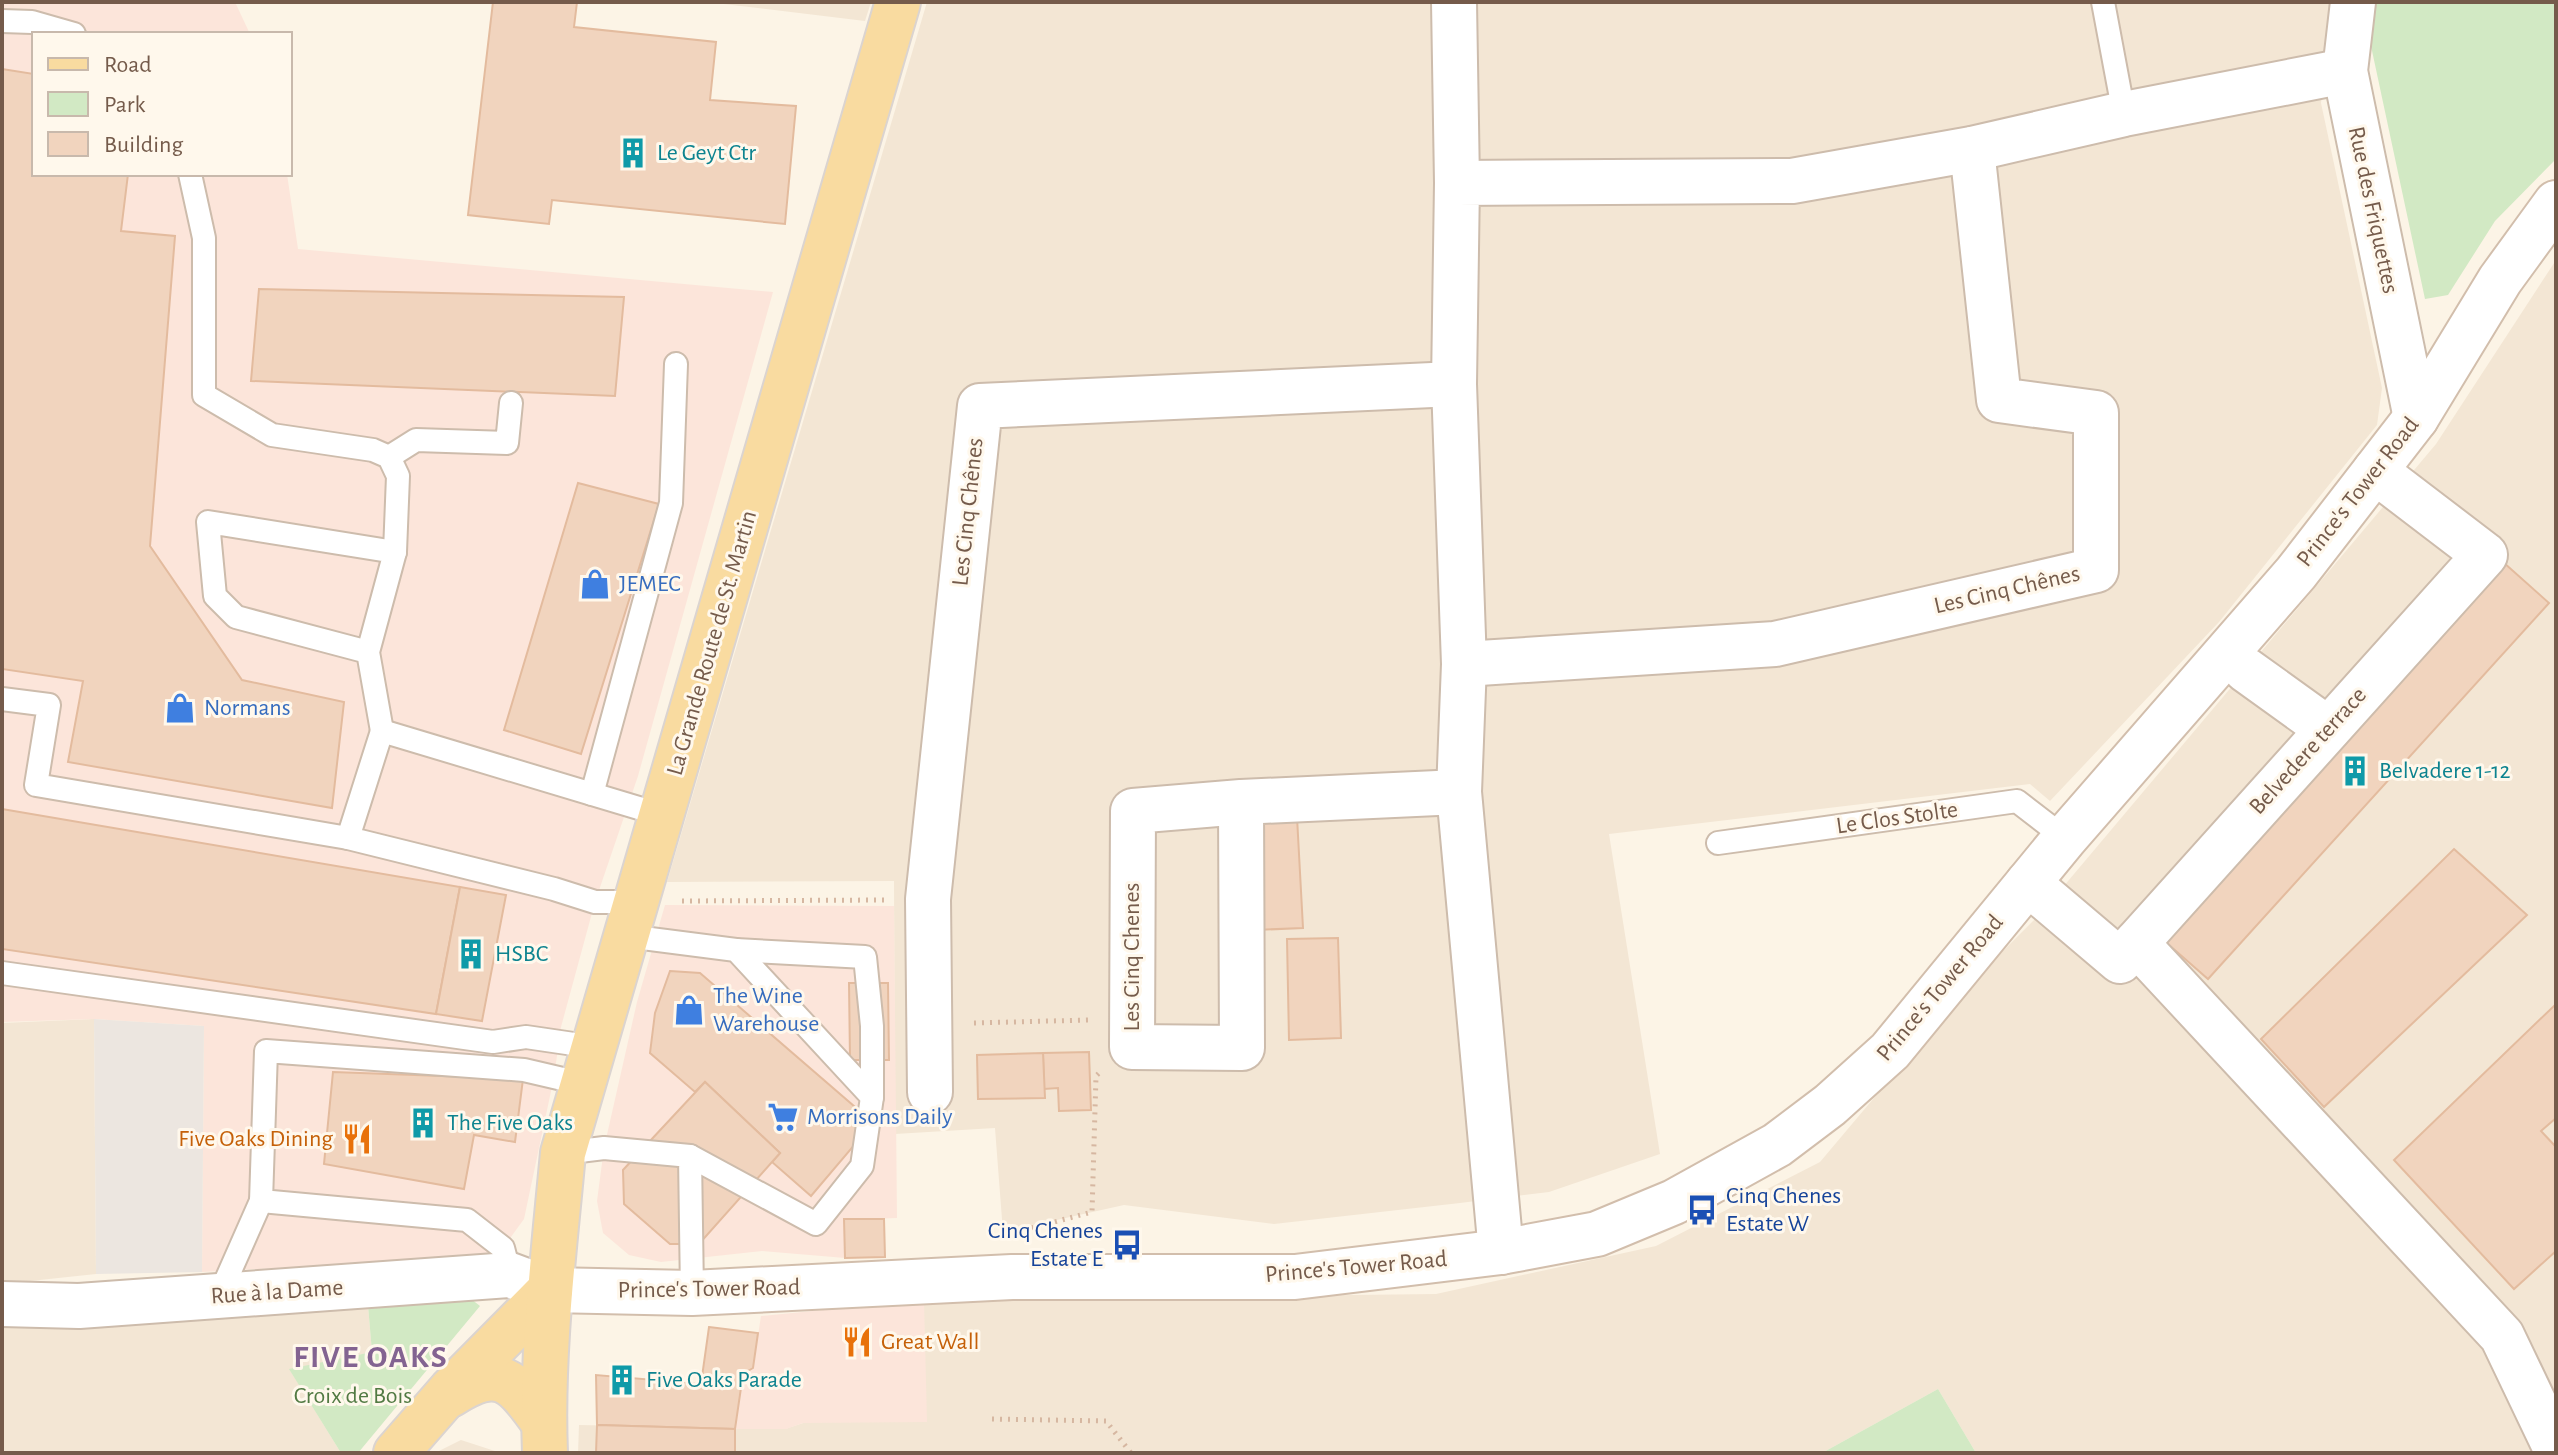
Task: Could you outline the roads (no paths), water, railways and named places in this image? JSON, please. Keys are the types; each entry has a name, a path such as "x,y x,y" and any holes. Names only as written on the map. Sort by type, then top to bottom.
{"main road":[{"name":"La Grande Route de St. Martin","path":"544,1438 530,1282 563,1153 898,2"},
{"path":"396,1453 443,1399 530,1282"},
{"path":"443,1399 469,1383 489,1377 505,1381 521,1390 544,1438"}],"street":[{"path":"1454,2 1457,183 1454,384 1464,664 1459,792 1501,1252"},
{"name":"Rue des Friquettes","path":"2353,2 2345,71 2416,418"},
{"path":"1457,183 1792,181 1972,149 2124,114 2345,71"},
{"name":"Les Cinq Chênes","path":"1464,664 1775,644 2096,570 2096,413 1999,400 1972,149"},
{"name":"Prince's Tower Road","path":"530,1282 692,1293 1012,1277 1295,1277 1501,1252 1597,1234 1674,1202 1777,1145 1830,1105 1890,1051 2065,838 2296,573 2416,418 2500,280 2556,203"},
{"name":"Les Cinq Chênes","path":"930,1092 928,899 980,406 1454,384"},
{"name":"Belvedere terrace","path":"2136,943 2485,555 2375,471"},
{"path":"2246,670 2328,729"},
{"name":"Les Cinq Chenes","path":"1241,802 1242,1048 1132,1033 1133,811 1241,802 1459,792"},
{"path":"2028,883 2120,961 2136,943 2502,1336 2556,1449"},
{"name":"Rue à la Dame","path":"2,1304 79,1306 219,1296 530,1282"}],"lane":[{"path":"2103,2 2124,114"},
{"path":"2,21 32,22 67,32"},
{"path":"190,176 204,238 204,395 272,435 373,450 389,457 398,476 395,552 368,652 382,731 348,838"},
{"path":"592,794 671,503 676,364"},
{"path":"389,457 416,440 507,443 511,403"},
{"path":"368,652 236,617 215,596 208,522 395,552"},
{"path":"2,699 49,705 36,785 348,838 554,889 595,902 632,919 736,950 865,957 872,1026 872,1097 862,1166 816,1224 690,1156 604,1148 563,1153"},
{"path":"382,731 662,815"},
{"name":"Le Clos Stolte","path":"1718,843 2017,801 2065,838"},
{"path":"736,950 872,1097"},
{"path":"2,973 493,1042 526,1037 589,1066"},
{"path":"219,1296 261,1201 266,1051 524,1070 589,1066"},
{"path":"690,1156 692,1293"},
{"path":"261,1201 467,1220 503,1248 530,1282"}],"place":[{"name":"Le Geyt Ctr","path":"633,153"},
{"name":"JEMEC","path":"595,584"},
{"name":"Normans","path":"180,708"},
{"name":"Belvadere 1-12","path":"2355,771"},
{"name":"HSBC","path":"471,954"},
{"name":"The Wine Warehouse","path":"689,1010"},
{"name":"Morrisons Daily","path":"783,1117"},
{"name":"The Five Oaks","path":"423,1123"},
{"name":"Five Oaks Dining","path":"357,1139"},
{"name":"Cinq Chenes Estate W","path":"1702,1210"},
{"name":"Cinq Chenes Estate E","path":"1127,1245"},
{"name":"Great Wall","path":"857,1342"},
{"name":"Five Oaks Parade","path":"622,1380"}],"district":[{"name":"FIVE OAKS","path":"371,1357"}],"park label":[{"name":"Croix de Bois","path":"353,1396"}]}
